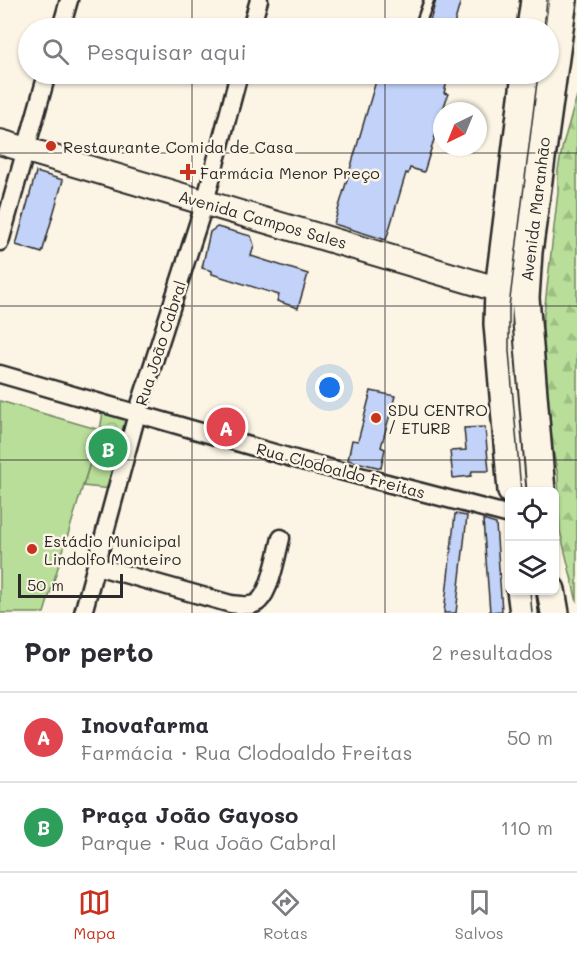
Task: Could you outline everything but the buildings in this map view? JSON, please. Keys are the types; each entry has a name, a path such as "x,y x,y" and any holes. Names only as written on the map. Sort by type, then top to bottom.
{"main road":[{"path":"532,18 535,0"},
{"name":"Avenida Maranhão","path":"559,29 563,0"},
{"name":"Avenida Maranhão","path":"512,487 498,324 499,289 525,84"},
{"name":"Avenida Maranhão","path":"541,487 525,298 528,252 551,84"},
{"name":"Avenida Campos Sales","path":"0,142 525,298"},
{"path":"552,595 555,613"}],"street":[{"path":"64,18 69,0"},
{"path":"254,18 259,0"},
{"path":"0,242 44,84"},
{"name":"Rua João Cabral","path":"83,613 137,414 205,202 236,84"},
{"name":"Rua Clodoaldo Freitas","path":"0,374 302,461 505,514"},
{"path":"96,566 231,604 252,605 259,602 267,587 281,538"}],"lane":[{"path":"423,18 429,0"}],"green space":[{"path":"577,96 577,602 560,531 558,476 547,418 541,340 558,192 558,170"},
{"name":"Estádio Municipal Lindolfo Monteiro","path":"0,401 100,430 44,613 0,613"},
{"path":"103,412 128,418 111,489 83,486 100,430"}],"tram line":[{"path":"545,18 547,0"},
{"path":"521,487 509,351 509,307 537,84"},
{"path":"530,595 532,613"}],"place":[{"name":"Restaurante Comida de Casa","path":"51,146"},
{"name":"Farmácia Menor Preço","path":"188,172"},
{"name":"SDU CENTRO / ETURB","path":"376,418"},
{"name":"Inovafarma","path":"226,427"},
{"name":"Praça João Gayoso","path":"108,448"},
{"name":"Estádio Municipal Lindolfo Monteiro","path":"32,549"}]}
